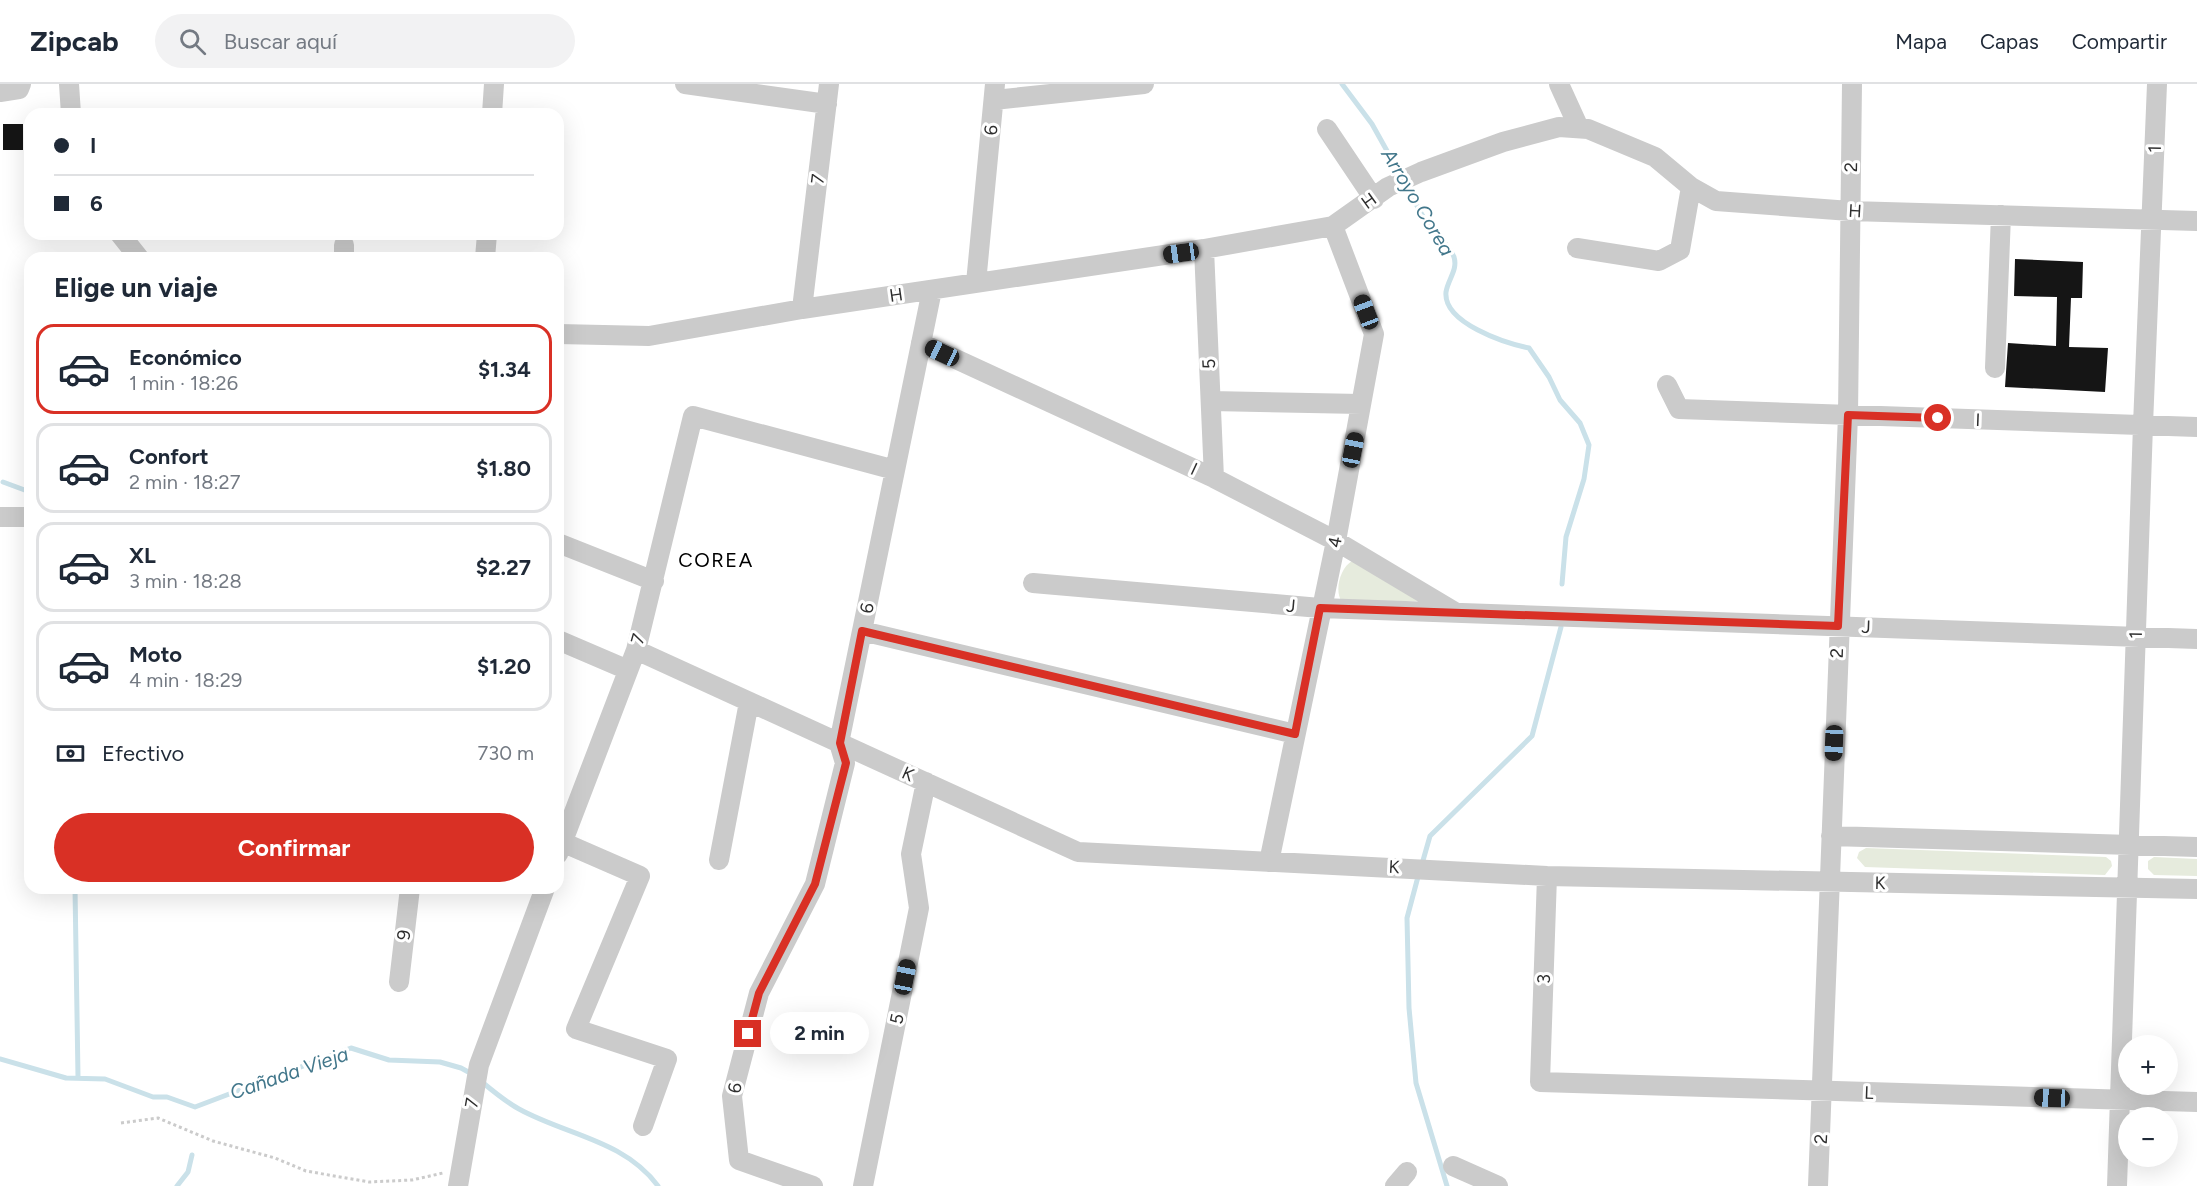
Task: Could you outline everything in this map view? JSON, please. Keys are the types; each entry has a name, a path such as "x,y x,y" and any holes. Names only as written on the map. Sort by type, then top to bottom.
{"street":[{"path":"69,84 71,108"},
{"path":"492,108 494,84"},
{"path":"685,84 828,94"},
{"path":"995,92 1144,84"},
{"path":"1559,84 1579,128"},
{"name":"2","path":"1818,1186 1823,1091 1828,882 1848,415 1852,84"},
{"name":"1","path":"2117,1186 2157,84"},
{"name":"6","path":"976,283 995,92"},
{"name":"7","path":"802,309 828,94"},
{"name":"H","path":"564,334 649,336 802,309 1204,249 1333,226 1381,193 1421,172 1503,142 1560,127 1588,129 1655,157 1691,187 1716,201 1850,211 2197,221"},
{"path":"1328,129 1381,193"},
{"path":"1577,248 1659,261 1680,250 1691,187"},
{"path":"1995,368 2001,215"},
{"name":"4","path":"1269,862 1320,608 1336,541 1374,334 1333,226"},
{"path":"125,240 134,252"},
{"name":"5","path":"1204,249 1214,478"},
{"name":"6","path":"813,1186 739,1160 732,1096 759,993 815,884 846,763 840,743 932,290"},
{"name":"I","path":"921,343 1214,478 1336,541 1457,613"},
{"name":"I","path":"1667,385 1679,409 2197,428"},
{"path":"1211,401 1361,404"},
{"name":"7","path":"564,838 636,650 693,416 895,471"},
{"path":"0,517 24,517"},
{"path":"564,545 654,581"},
{"name":"J","path":"1033,583 1320,608 2197,639"},
{"path":"862,631 1295,734"},
{"path":"564,643 628,670"},
{"name":"K","path":"636,650 1078,852 1548,876 2197,889"},
{"path":"719,860 749,702"},
{"name":"5","path":"863,1186 919,908 911,854 926,782"},
{"path":"1831,836 2197,847"},
{"path":"564,849 640,876 576,1029 667,1059 643,1126"},
{"name":"3","path":"1540,1082 1548,876"},
{"name":"9","path":"399,982 409,894"},
{"name":"7","path":"451,1180 479,1065 543,894"},
{"name":"L","path":"1540,1082 2197,1102"},
{"path":"1453,1166 1498,1186"}],"path":[{"path":"121,1123 158,1118 213,1141 275,1158 306,1171 369,1182 451,1180"}],"shaded area":[{"path":"1352,561 1421,601 1342,602 1338,592 1339,580 1344,569"},
{"path":"1866,848 2106,857 2111,861 2112,866 2105,875 1865,867 1857,858 1859,852"},
{"path":"2154,857 2197,859 2197,876 2154,875 2148,869 2148,861"}],"building":[{"path":"3,124 23,124 23,150 3,150"},
{"path":"2015,259 2083,262 2082,298 2071,298 2069,347 2108,348 2105,392 2005,387 2008,343 2056,346 2057,297 2014,296"}],"waterway":[{"name":"Arroyo Corea","path":"1342,84 1372,124 1401,176"},
{"name":"Arroyo Corea","path":"1406,184 1425,219 1454,257 1454,270 1446,292 1448,303 1454,313 1477,330 1505,342 1529,348 1549,377 1560,400 1580,423 1589,445 1584,479 1566,537 1562,584"},
{"path":"3,482 24,490"},
{"path":"1422,864 1430,836 1532,736 1561,627"},
{"path":"1419,873 1407,918 1409,1008 1416,1083 1447,1186"},
{"path":"75,894 78,1077"},
{"name":"Cañada Vieja","path":"0,1059 66,1078 105,1079 153,1097 167,1097 195,1107 351,1048 389,1060 440,1062 472,1074"},
{"name":"Cañada Vieja","path":"482,1082 519,1109 611,1148 629,1158 658,1186"},
{"path":"177,1186 188,1172 192,1155"}],"district":[{"name":"COREA","path":"716,560"}],"route":[{"path":"748,1034 759,993 815,884 846,763 840,743 862,631 1295,734 1320,608 1838,626 1848,415 1938,418"}]}
